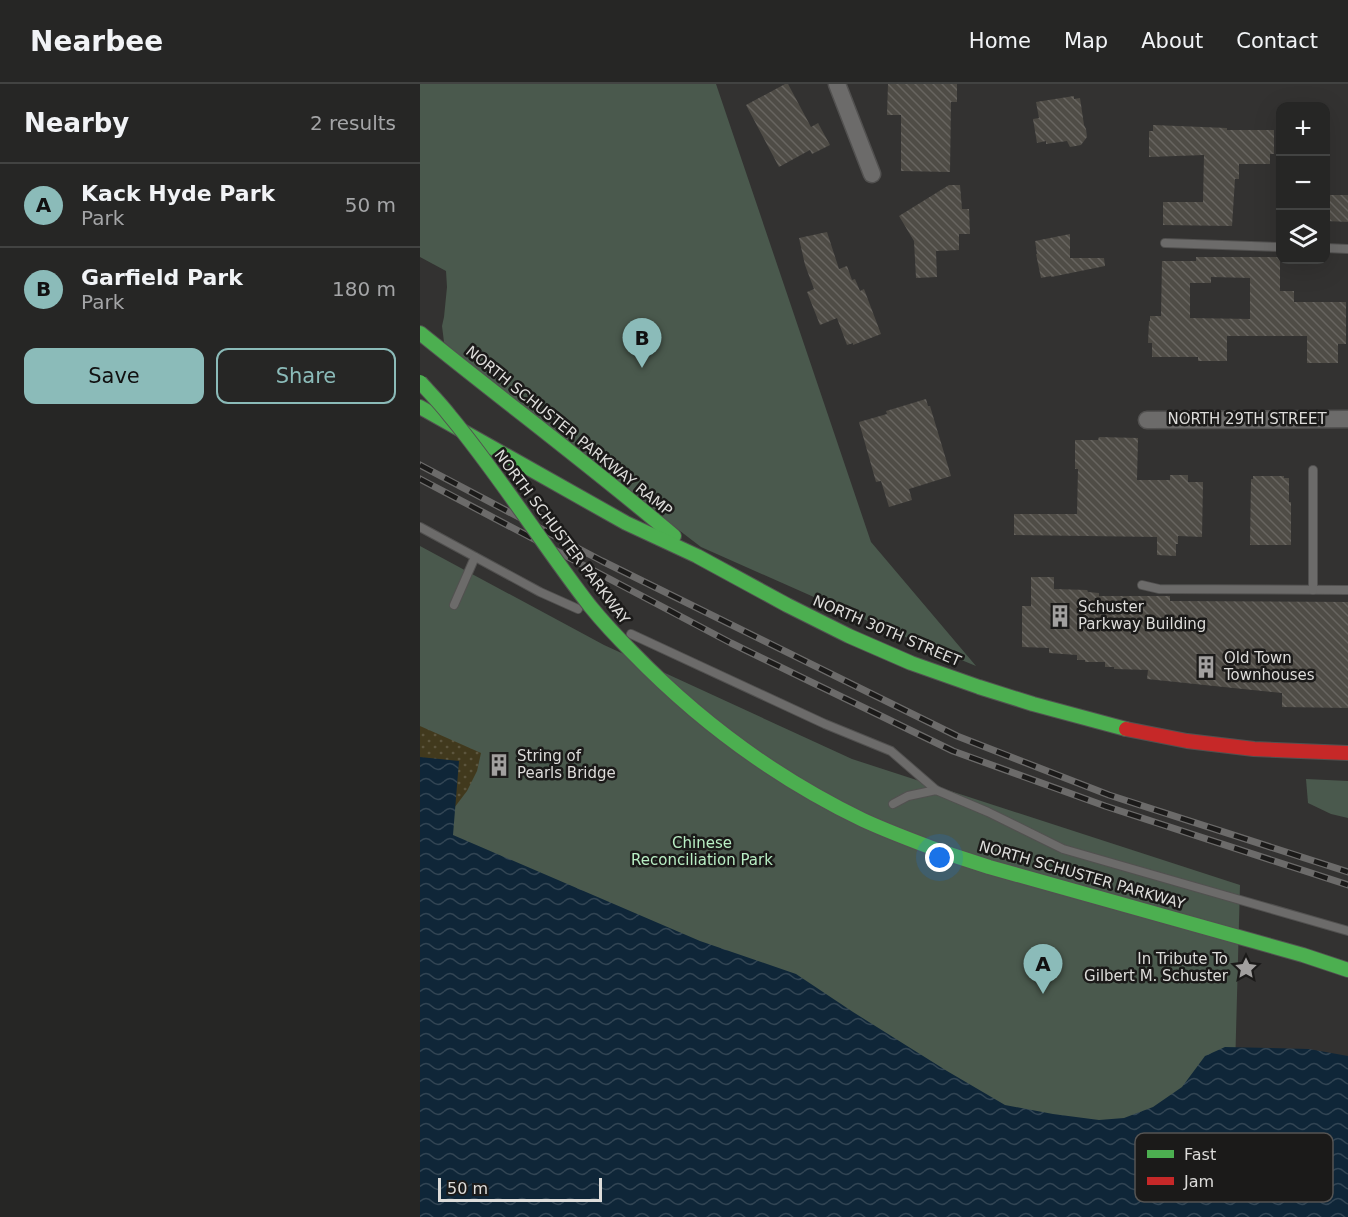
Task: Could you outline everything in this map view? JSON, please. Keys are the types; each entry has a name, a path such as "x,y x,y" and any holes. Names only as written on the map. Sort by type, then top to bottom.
{"main road":[{"name":"NORTH SCHUSTER PARKWAY RAMP","path":"420,333 623,493 696,555"},
{"name":"NORTH SCHUSTER PARKWAY","path":"420,382 450,415 591,607 612,632 682,701 742,748 775,770 852,814 943,852 1303,955 1348,970"},
{"name":"NORTH 30TH STREET","path":"420,407 626,523 696,555 849,636 911,663 979,687 1115,727 1187,741 1254,749 1348,753"}],"street":[{"path":"837,84 872,174"},
{"name":"NORTH 29TH STREET","path":"1147,420 1348,419"}],"lane":[{"path":"1165,243 1276,247"},
{"path":"1330,248 1348,249"},
{"path":"1312,590 1313,470"},
{"path":"420,527 540,592 825,724 891,751 936,790 1064,849 1348,931"},
{"path":"453,605 475,557"},
{"path":"1142,585 1160,589 1348,590"},
{"path":"893,804 908,796 936,790"}],"green space":[{"path":"420,84 716,84 871,542 976,666 701,547 501,394 444,342 442,326 447,287 446,271 420,257"},
{"name":"Chinese Reconciliation Park","path":"420,546 604,645 852,759 1240,885 1233,1133 1135,1133 1135,1175 420,859"},
{"path":"1306,779 1348,781 1348,818 1331,814 1308,803"},
{"path":"1197,1202 1231,1202 1231,1217"}],"sand":[{"path":"420,726 481,753 477,771 467,791 432,837 420,831"}],"water":[{"path":"420,757 459,761 453,835 700,941 796,974 947,1071 1005,1105 1099,1120 1124,1118 1153,1107 1182,1087 1205,1056 1225,1047 1309,1049 1348,1056 1348,1217 420,1217"}],"building":[{"path":"788,84 811,127 818,123 830,145 812,154 810,150 779,167 746,105"},
{"path":"888,84 957,84 957,102 951,102 950,172 901,171 901,115 887,115"},
{"path":"1074,96 1074,99 1080,98 1086,129 1087,137 1081,145 1070,147 1067,141 1037,143 1033,119 1039,118 1036,102"},
{"path":"1153,125 1227,128 1227,130 1274,130 1274,154 1270,154 1270,164 1239,164 1239,179 1235,179 1232,226 1163,225 1163,202 1203,202 1204,155 1149,157 1149,131 1153,131"},
{"path":"949,185 960,185 962,209 969,209 970,234 959,234 959,250 936,251 937,277 916,278 914,241 899,216"},
{"path":"1330,195 1348,195 1348,222 1330,221"},
{"path":"827,232 839,269 847,266 852,280 855,279 860,291 864,289 881,334 853,345 853,343 847,345 837,318 820,325 807,292 814,289 805,265 799,238"},
{"path":"1070,234 1070,258 1104,258 1105,266 1041,278 1035,241"},
{"path":"1196,257 1276,257 1276,264 1280,264 1280,291 1294,291 1294,302 1346,302 1346,344 1338,344 1338,363 1307,363 1307,336 1227,336 1227,361 1198,361 1198,357 1152,357 1152,343 1148,343 1149,321 1150,316 1161,316 1162,261 1196,261","holes":["1211,277 1250,278 1250,319 1190,318 1190,283 1211,283"]},
{"path":"926,399 951,476 909,489 912,500 889,507 881,481 876,482 859,422"},
{"path":"1099,437 1138,438 1137,480 1170,480 1170,475 1188,475 1188,482 1203,482 1202,537 1178,536 1176,556 1157,555 1157,537 1014,535 1014,514 1077,514 1078,469 1075,469 1075,440 1098,440"},
{"path":"1253,476 1289,478 1291,545 1250,545 1251,479"},
{"path":"1031,577 1054,577 1054,589 1087,590 1099,593 1099,596 1170,596 1170,601 1348,602 1348,708 1282,707 1282,693 1147,679 1148,670 1114,669 1114,667 1105,667 1105,662 1077,660 1077,655 1049,653 1049,648 1022,647 1022,606 1031,606"}],"railway":[{"path":"420,465 602,561 957,736 1109,795 1348,872"},
{"path":"420,479 731,643 953,751 1105,806 1348,885"}],"traffic: fast":[{"path":"420,333 674,536"},
{"path":"420,382 486,462 590,606 658,678 712,725 800,786 863,820 943,852"},
{"path":"420,407 626,523 697,556 849,636 911,663 979,687 1126,729"},
{"path":"943,852 1303,955 1348,970"}],"traffic: jam":[{"path":"1126,729 1187,741 1254,749 1348,753"}],"place":[{"name":"Garfield Park","path":"642,368"},
{"name":"Schuster Parkway Building","path":"1060,616"},
{"name":"Old Town Townhouses","path":"1206,667"},
{"name":"String of Pearls Bridge","path":"499,765"},
{"name":"In Tribute To Gilbert M. Schuster","path":"1246,968"},
{"name":"Kack Hyde Park","path":"1043,994"}]}
